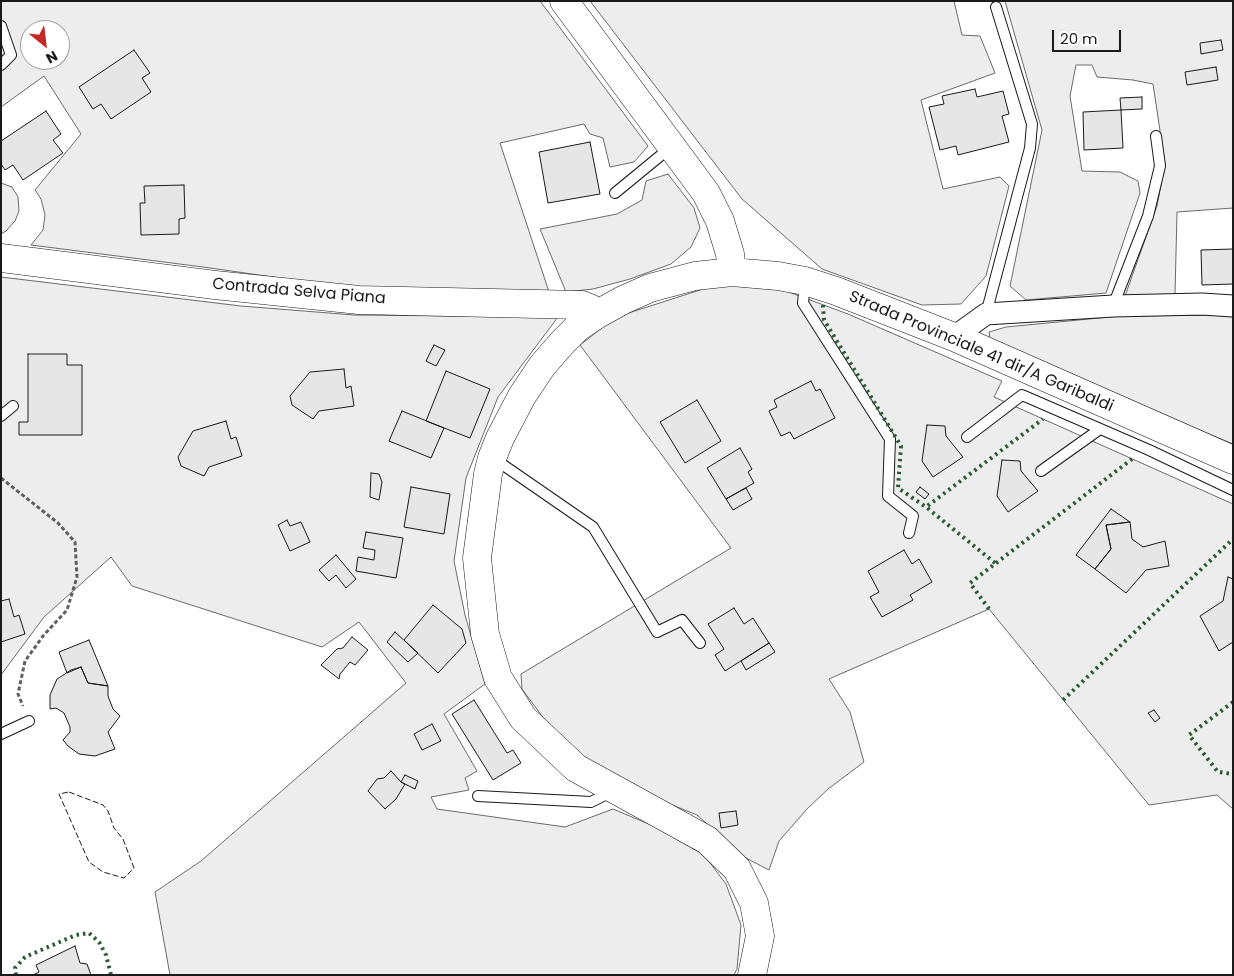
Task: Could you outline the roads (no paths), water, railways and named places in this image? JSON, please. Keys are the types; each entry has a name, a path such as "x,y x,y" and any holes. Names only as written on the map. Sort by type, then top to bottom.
{"main road":[{"path":"564,1 695,177 715,210 730,254 732,272"},
{"name":"Contrada Selva Piana","path":"1,258 215,285 359,300 582,305 590,308 596,315"},
{"name":"Strada Provinciale 41 dir/A Garibaldi","path":"752,975 760,936 754,903 737,870 708,840 576,768 523,718 498,678 485,634 477,558 488,474 492,458 500,438 522,396 542,366 578,327 623,300 650,288 696,276 732,272 764,274 805,281 836,291 954,337 1154,439 1233,460"}],"street":[{"path":"954,337 986,314 1113,306 1202,304 1233,306"}],"lane":[{"path":"986,314 1030,148 1032,124 996,7"},
{"path":"1,26 11,55 1,65"},
{"path":"1113,306 1148,216 1160,166 1156,136"},
{"path":"615,193 672,146"},
{"path":"805,281 803,303 890,439 888,496 913,516 909,533"},
{"path":"967,437 1022,395 1100,429 1154,439 1233,490"},
{"path":"1,416 14,406"},
{"path":"1042,471 1100,429"},
{"path":"492,458 594,527 657,632 682,620 700,644"},
{"path":"1,734 29,720"},
{"path":"478,796 591,802 616,789"}]}
